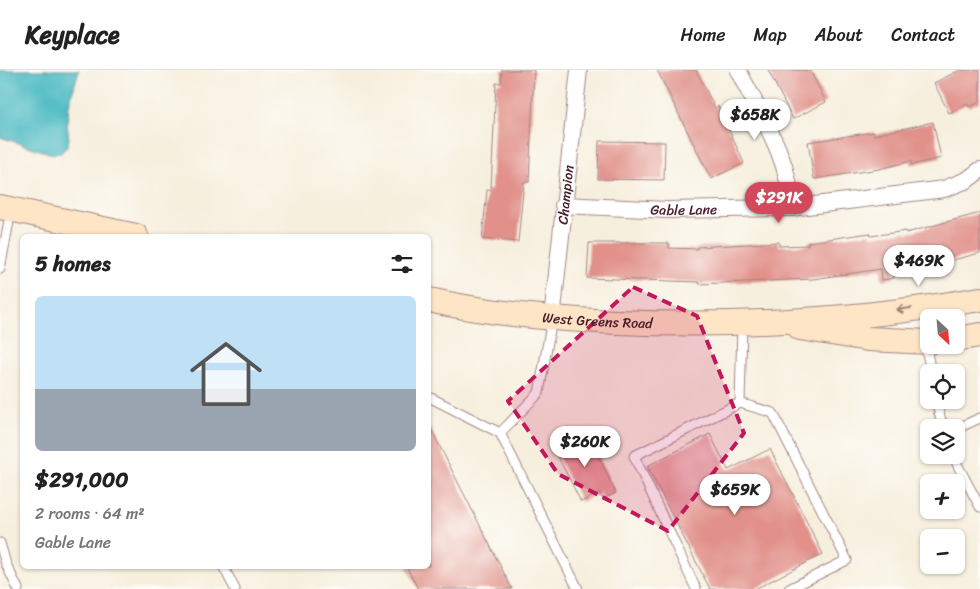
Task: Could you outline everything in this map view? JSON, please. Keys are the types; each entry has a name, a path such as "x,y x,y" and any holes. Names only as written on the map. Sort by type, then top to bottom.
{"main road":[{"path":"6,208 127,234"},
{"name":"West Greens Road","path":"431,300 498,313 552,319 691,325 768,323 980,299"},
{"name":"West Greens Road","path":"768,323 868,339 920,342"},
{"path":"965,338 980,335"}],"street":[{"name":"Champion","path":"552,319 579,70"},
{"path":"738,70 786,168 791,187 791,208"},
{"name":"Gable Lane","path":"563,205 667,210 791,208 944,190 967,180 980,170"}],"lane":[{"path":"0,269 6,208"},
{"path":"500,433 539,393 552,319"},
{"path":"740,403 742,324"},
{"path":"431,398 500,433 578,589"},
{"path":"696,589 634,456 740,403 773,413 847,560 789,589"},
{"path":"965,425 980,418"},
{"path":"957,464 980,507"},
{"path":"0,542 3,565 18,589"},
{"path":"225,569 235,589"}],"highlighted area":[{"path":"633,287 697,316 744,433 668,531 558,474 508,401"}],"water":[{"path":"0,70 79,70 69,105 67,123 69,139 67,147 61,153 52,154 0,137"}],"building":[{"path":"502,70 534,70 529,182 524,182 518,242 482,239 487,190 491,190 496,83 501,83"},
{"path":"657,70 696,70 715,108 718,106 744,163 711,179"},
{"path":"768,70 810,70 826,102 793,119"},
{"path":"960,70 980,70 980,102 969,107 967,104 949,113 934,83"},
{"path":"933,122 941,158 911,165 911,161 879,169 814,179 808,142 874,132 874,135"},
{"path":"599,141 665,142 664,180 598,179"},
{"path":"980,213 980,253 926,267 925,264 893,269 894,278 882,280 881,269 813,279 699,284 699,282 587,278 589,243 669,243 669,248 697,249 697,247 779,242 779,246 808,245 808,242 870,233 871,236 906,231 906,233"},
{"path":"431,429 512,589 418,589 408,569 431,569"},
{"path":"587,432 616,493 603,499 600,493 581,502 554,449"},
{"path":"710,434 728,470 770,449 823,554 755,589 710,589 647,466"}]}
